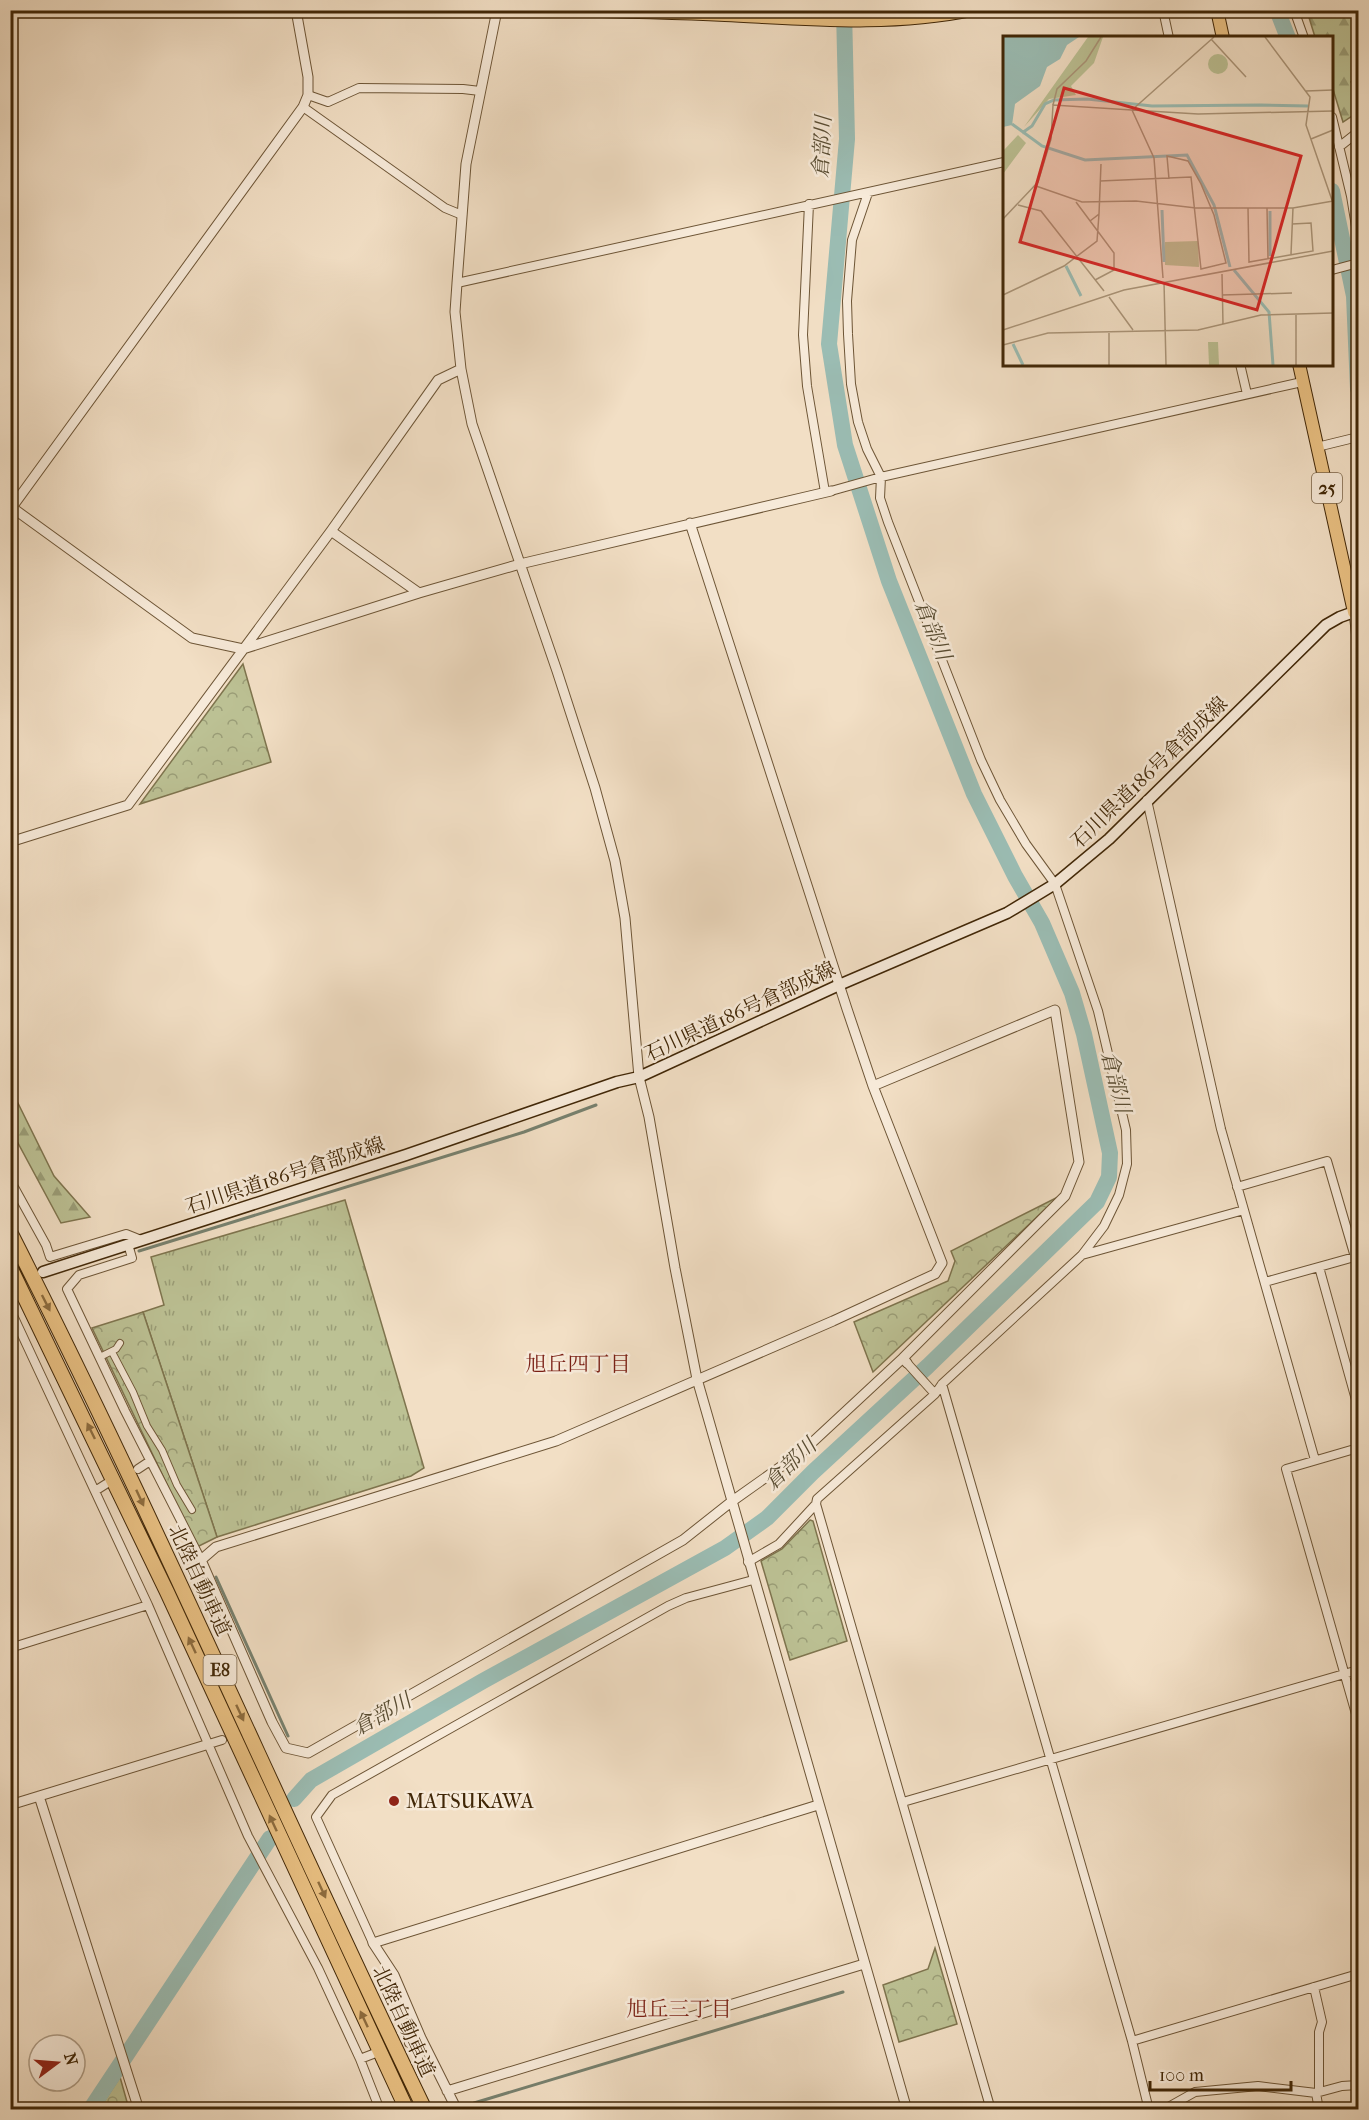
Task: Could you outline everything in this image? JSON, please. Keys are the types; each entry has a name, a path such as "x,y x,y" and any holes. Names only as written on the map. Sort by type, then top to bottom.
{"highway":[{"name":"北陸自動車道","path":"10,1232 57,1324 172,1564 425,2109"},
{"name":"北陸自動車道","path":"10,1268 158,1572 407,2109"}],"main road":[{"path":"546,10 781,14 824,20 864,21 926,19 972,10"},
{"path":"1217,10 1223,36"},
{"name":"25","path":"1299,366 1357,609"},
{"name":"石川県道186号倉部成線","path":"43,1272 396,1159 617,1082 639,1077 839,985 1007,913 1053,885 1109,839 1146,800 1326,626 1340,616 1357,609"}],"street":[{"path":"296,10 308,77 309,95 303,107 11,508 192,638 243,649 419,593 520,564 828,492 877,478 1302,381"},
{"path":"497,10 466,164 455,312 461,369 472,424 595,788 615,861 625,918 639,1077 649,1117 697,1380 907,2109"},
{"path":"1163,10 1169,36"},
{"path":"1294,10 1303,36"},
{"path":"309,95 328,102 359,88 480,91"},
{"path":"303,107 445,208 462,215"},
{"path":"1333,121 1359,239"},
{"path":"1339,147 1359,132"},
{"path":"457,283 1003,162"},
{"path":"867,193 852,240 847,301 851,384 858,422 877,478 880,498 888,522 981,760 1000,800 1053,885 1098,1011 1126,1130 1127,1164 1119,1195 1104,1226 1082,1255 817,1498 816,1504 991,2109"},
{"path":"809,204 803,335 807,386 828,492"},
{"path":"1336,269 1359,263"},
{"path":"1240,366 1247,394"},
{"path":"10,842 128,805 331,531 438,380 461,369"},
{"path":"1317,447 1355,438"},
{"path":"201,1560 216,1547 556,1441 833,1321 935,1274 942,1263 873,1086 690,523"},
{"path":"331,531 419,593"},
{"path":"1357,609 1359,648"},
{"path":"1146,800 1221,1129 1315,1460"},
{"path":"128,1244 132,1258 79,1275 68,1289 150,1461 201,1560 272,1722 286,1748 308,1753 683,1540 803,1450 905,1360 1065,1196 1079,1162 1055,1010 873,1086"},
{"path":"1237,1187 1327,1161 1357,1256 1265,1282"},
{"path":"10,1180 46,1245 50,1257 126,1234 141,1240"},
{"path":"1082,1255 1244,1210"},
{"path":"1319,1268 1359,1407"},
{"path":"10,1309 148,1605 248,1836 265,1872 318,1968 360,2059 380,2109"},
{"path":"100,1357 112,1352 120,1343"},
{"path":"112,1352 133,1392 147,1426 162,1450 177,1485 192,1510"},
{"path":"905,1360 933,1392"},
{"path":"942,1384 1132,2041 1149,2109"},
{"path":"1359,1448 1287,1469 1359,1721"},
{"path":"138,1469 150,1461"},
{"path":"95,1491 106,1484"},
{"path":"747,1557 779,1544 816,1504"},
{"path":"457,2109 421,2038 394,1975 374,1943 316,1817 332,1795 668,1606 686,1598 753,1580"},
{"path":"10,1648 148,1605"},
{"path":"903,1802 1359,1670"},
{"path":"10,1805 222,1740"},
{"path":"39,1796 139,2109"},
{"path":"374,1943 818,1805"},
{"path":"447,2091 864,1964"},
{"path":"1132,2041 1359,1974"},
{"path":"1314,1987 1322,2022 1319,2032 1319,2109"},
{"path":"409,2043 421,2038"},
{"path":"360,2059 373,2054"},
{"path":"1163,2109 1195,2092 1258,2086 1318,2093 1342,2086 1359,2085"}],"green space":[{"path":"1307,11 1358,11 1358,75 1351,82 1358,95 1358,112 1343,122 1333,89 1333,36 1315,36"},
{"path":"243,664 271,762 140,804"},
{"path":"11,1089 54,1176 90,1217 61,1223 11,1130"},
{"path":"1058,1197 873,1372 854,1322 948,1281 955,1261 951,1251"},
{"path":"345,1200 424,1468 411,1476 217,1537 143,1312 164,1305 151,1257"},
{"path":"143,1312 217,1537 197,1547 92,1328"},
{"path":"810,1520 813,1521 847,1641 790,1660 761,1561 782,1549"},
{"path":"935,1948 957,2024 899,2042 883,1985 928,1969"},
{"path":"120,2077 129,2109 99,2109"}],"waterway":[{"name":"倉部川","path":"294,1799 311,1780 483,1681 725,1548 767,1518 1097,1202 1109,1177 1110,1153 1084,1034 1072,993 1042,923 1015,876 974,794 889,581 845,445 829,344 847,139 844,10"},
{"path":"1277,10 1287,36"},
{"path":"1333,196 1354,296 1358,389"},
{"path":"139,1251 524,1132 596,1105"},
{"path":"216,1577 288,1736"},
{"name":"倉部川","path":"90,2110 270,1838"},
{"path":"474,2103 843,1992"}],"place":[{"name":"MATSUKAWA","path":"394,1801"}],"district":[{"name":"旭丘四丁目","path":"578,1364"},
{"name":"旭丘三丁目","path":"679,2009"}]}
